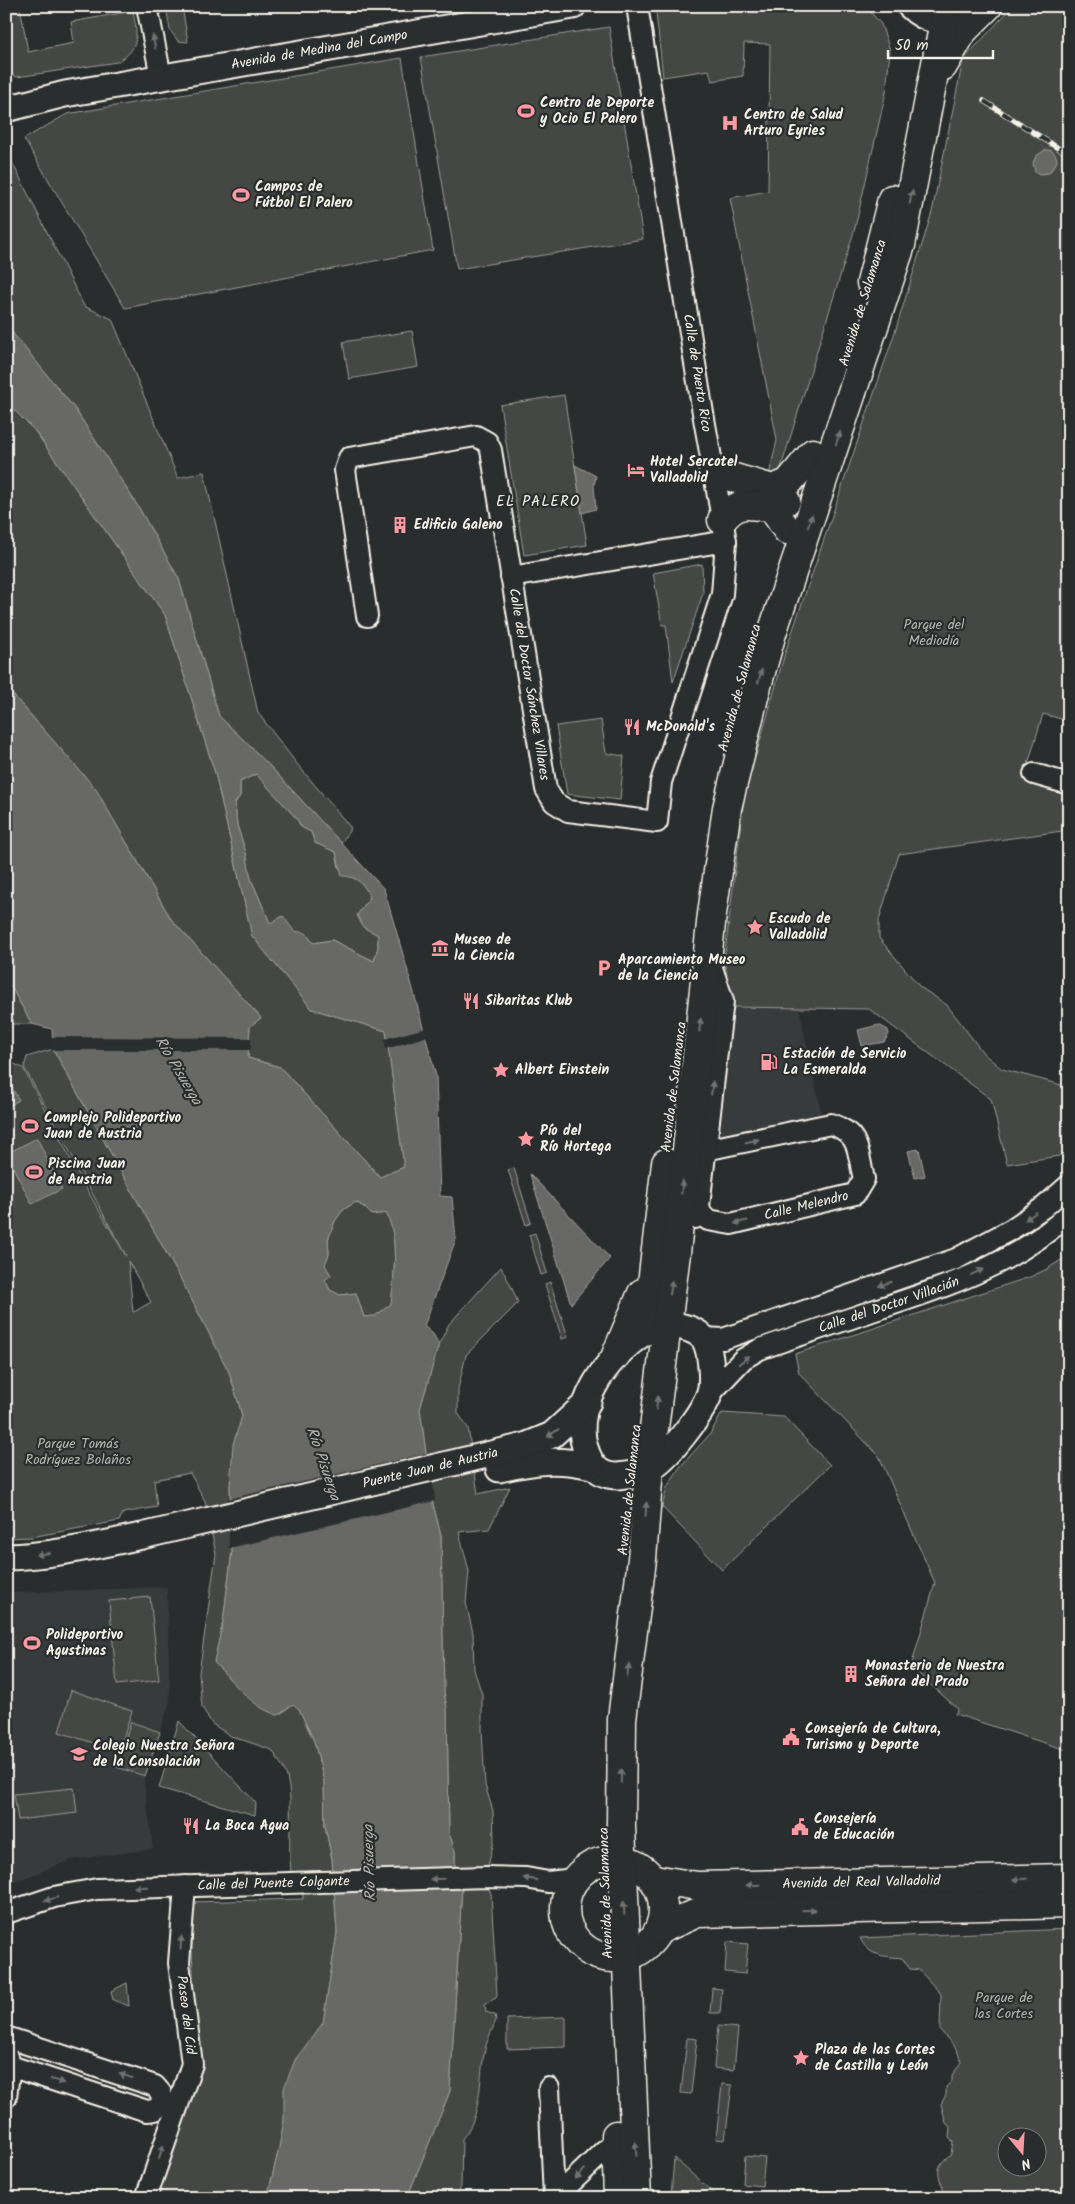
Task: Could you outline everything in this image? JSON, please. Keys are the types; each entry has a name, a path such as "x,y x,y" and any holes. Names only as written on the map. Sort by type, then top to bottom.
{"highway":[{"path":"933,84 963,31 988,6"},
{"name":"Avenida de Salamanca","path":"637,2198 630,2027 636,1947 613,1860 620,1808 622,1719 642,1559 640,1472 665,1257 727,808 752,702 810,491 901,245 933,84 933,12"},
{"name":"Avenida de Salamanca","path":"665,1257 689,960 708,815 740,679 787,530 810,491 813,453 860,322 886,225 933,12"},
{"path":"713,472 773,489 788,483 813,453"},
{"path":"724,530 731,510 747,503 772,506 810,491"},
{"path":"772,506 787,530"},
{"path":"616,1355 665,1257"},
{"path":"613,1860 634,1864 645,1870 654,1880 663,1902 663,1914 636,1947 595,1955 575,1939 568,1928 565,1916 565,1902 568,1890 574,1879 593,1864 613,1860"},
{"name":"Avenida del Real Valladolid","path":"654,1880 697,1886 1069,1878"},
{"name":"Avenida del Real Valladolid","path":"636,1947 697,1913 1069,1904"},
{"name":"Avenida de Salamanca","path":"618,2198 611,2145 636,1947"}],"main road":[{"name":"Avenida de Medina del Campo","path":"6,109 65,94 505,12 573,6"},
{"path":"933,12 973,16 988,6"},
{"name":"Avenida de Medina del Campo","path":"6,98 65,94"},
{"path":"592,1466 583,1444 582,1426 588,1402 596,1384 616,1355 656,1327 687,1327 704,1338 709,1354 710,1394 684,1434 665,1456 640,1472"},
{"name":"Puente Juan de Austria","path":"512,1458 552,1435 588,1402"},
{"name":"Puente Juan de Austria","path":"144,1543 512,1458 557,1460 592,1466 608,1476 640,1472"},
{"path":"6,1557 28,1557 77,1549 144,1543"},
{"path":"6,1574 43,1572 144,1543"}],"street":[{"path":"148,6 161,77"},
{"name":"Calle de Puerto Rico","path":"637,6 724,530 722,594 661,782 656,822"},
{"name":"Calle del Doctor Sánchez Villares","path":"367,616 345,470 349,458 476,436 487,442 491,450 546,789 559,806 575,812 656,822"},
{"name":"Calle del Doctor Sánchez Villares","path":"511,577 724,530"},
{"path":"1034,774 1069,784"},
{"name":"Avenida de Salamanca","path":"665,1257 690,1229 699,1206 722,1002 712,966 707,958"},
{"name":"Calle Melendro","path":"699,1206 701,1213 708,1220 731,1224 855,1194 864,1179 854,1136 844,1128 831,1124 705,1150"},
{"name":"Calle del Doctor Villacián","path":"704,1338 724,1339 956,1259 1012,1229 1044,1207 1069,1184"},
{"name":"Calle del Doctor Villacián","path":"710,1394 743,1359 760,1349 962,1280 1018,1252 1054,1228 1069,1214"},
{"name":"Calle del Puente Colgante","path":"6,1913 54,1897 97,1889 486,1877 526,1878 548,1882 574,1879"},
{"name":"Paseo del Cid","path":"146,2198 192,2064 179,1962 185,1886"},
{"path":"6,2037 154,2086 161,2093 162,2104 155,2110 147,2111 8,2060 9,2087 6,2097"},
{"path":"550,2088 555,2198"},
{"path":"555,2198 611,2145"}],"shaded area":[{"name":"Estación de Servicio La Esmeralda","path":"734,1007 799,1008 822,1116 719,1139"},
{"name":"Colegio Nuestra Señora de la Consolación","path":"167,1587 170,1701 144,1781 153,1849 71,1860 6,1885 6,1593"}],"green space":[{"path":"6,6 20,6 28,52 74,43 71,22 133,11 136,40 130,52 117,62 17,77 6,72"},
{"path":"166,6 182,6 188,42 178,41 170,30"},
{"path":"700,6 865,6 881,24 890,50 886,92 855,228 779,474 769,475 777,440 730,198 768,191 770,44 744,43 743,76 712,81 709,70 663,77 656,12"},
{"name":"Parque del Mediodía","path":"1013,6 1069,6 1069,721 1043,714 1025,774 1069,787 1069,830 899,854 879,920 879,938 920,987 947,1005 984,1054 1002,1069 1069,1087 1069,1149 1059,1156 1007,1164 991,1099 869,1009 734,1007 724,961 744,798 785,653 895,332 932,212 963,60"},
{"name":"Centro de Deporte y Ocio El Palero","path":"609,27 643,239 457,269 421,57"},
{"name":"Campos de Fútbol El Palero","path":"402,58 433,250 125,308 24,139 67,114"},
{"path":"6,150 84,306 112,319 178,478 204,472 258,713 297,764 351,828 341,843 267,763 219,716 179,579 139,508 75,409 6,325"},
{"path":"412,331 418,367 349,379 343,342"},
{"path":"564,395 587,545 524,555 500,405"},
{"path":"6,402 35,431 165,615 215,773 252,936 312,1009 386,1031 404,1167 380,1177 280,1067 248,1058 250,1026 261,1018 171,919 95,788 6,687"},
{"path":"702,564 703,593 673,682 666,625 662,625 653,573"},
{"path":"601,720 606,753 624,756 620,800 567,794 556,726"},
{"path":"256,774 297,819 301,827 311,832 315,843 336,852 339,868 363,884 370,896 364,908 363,927 378,935 378,947 374,961 332,940 313,943 294,932 270,923 251,879 246,853 237,825 235,803 240,796 240,782"},
{"path":"6,978 32,1024 10,1024 6,1019"},
{"name":"Parque Tomás Rodríguez Bolaños","path":"53,1049 183,1283 229,1372 242,1416 230,1486 232,1551 223,1622 214,1662 250,1698 276,1715 286,1710 293,1703 299,1709 314,1741 324,1781 325,1826 332,1859 337,1933 323,2023 295,2060 279,2148 267,2198 154,2198 197,2064 190,1902 303,1899 302,1891 291,1871 290,1799 287,1777 282,1767 272,1750 231,1736 212,1724 202,1707 199,1673 216,1554 205,1501 190,1473 154,1480 157,1507 123,1513 119,1521 31,1537 6,1538 6,1063 10,1062 23,1068 87,1190 126,1256 24,1067 27,1057","holes":["128,1261 151,1302 133,1312"]},
{"path":"514,1168 531,1223 526,1225 508,1170"},
{"path":"355,1202 372,1215 386,1213 393,1233 394,1257 391,1304 375,1316 364,1317 356,1293 340,1295 330,1290 325,1280 324,1265 329,1254 328,1240 335,1221 343,1210"},
{"path":"535,1233 547,1273 541,1275 529,1235"},
{"path":"1064,1258 1069,1263 1069,1751 955,1714 958,1709 911,1667 935,1583 879,1456 799,1373 795,1354 1030,1277"},
{"path":"501,1267 518,1303 466,1355 458,1389 458,1413 468,1428 478,1494 510,1487 489,1529 459,1532 469,1571 466,1603 473,1633 474,1670 482,1694 485,1785 493,1811 494,1841 488,1866 476,1868 491,1893 497,1995 496,1998 485,2004 486,2012 495,2015 496,2020 484,2053 479,2098 473,2120 462,2139 461,2187 455,2198 407,2198 450,2091 462,1886 455,1866 455,1851 449,1833 441,1536 433,1504 420,1409 439,1344 449,1324"},
{"path":"550,1282 568,1337 562,1339 545,1284"},
{"path":"722,1413 784,1417 830,1465 722,1570 662,1507 667,1487 680,1467 710,1434"},
{"path":"150,1597 159,1680 117,1685 109,1601"},
{"path":"71,1690 132,1711 119,1751 59,1732"},
{"path":"179,1721 256,1803 255,1815 159,1788"},
{"path":"131,1722 160,1732 145,1776 116,1767"},
{"path":"74,1788 77,1813 18,1820 14,1794"},
{"name":"Parque de las Cortes","path":"1069,1929 1069,2198 946,2198 939,2169 945,2159 951,2154 953,2142 949,2138 950,2127 946,2123 941,2104 946,2095 946,2087 952,2081 952,2076 961,2062 957,2050 940,2030 941,1994 919,1970 910,1969 902,1958 877,1954 868,1949 860,1938"},
{"path":"727,1942 748,1944 745,1974 725,1972"},
{"path":"127,1983 129,2006 113,2000 111,1991"},
{"path":"712,1988 722,1989 720,2013 710,2013"},
{"path":"566,2017 566,2047 507,2049 507,2019"},
{"path":"718,2026 738,2028 734,2070 714,2068"},
{"path":"687,2038 697,2039 691,2094 681,2093"},
{"path":"722,2084 732,2085 725,2140 716,2139"},
{"path":"745,2156 765,2158 762,2186 743,2184"},
{"path":"674,2158 719,2198 671,2198"}],"water":[{"path":"1045,150 1050,150 1054,153 1057,162 1049,173 1040,174 1035,172 1033,163 1036,156"},
{"name":"Río Pisuerga","path":"6,325 75,409 139,508 179,579 219,716 267,763 384,889 436,1076 440,1196 452,1197 456,1239 424,1326 433,1334 439,1344 420,1409 433,1504 441,1536 449,1833 455,1851 455,1866 462,1886 450,2091 407,2198 267,2198 284,2120 284,2088 295,2060 323,2023 337,1933 332,1859 325,1826 324,1781 314,1741 299,1709 293,1704 279,1715 270,1712 252,1701 214,1662 223,1622 232,1551 230,1486 233,1444 242,1416 229,1372 183,1283 53,1049 52,1029 32,1024 6,978 6,687 95,788 171,919 261,1018 250,1026 248,1058 280,1067 380,1177 404,1167 386,1031 312,1009 252,936 215,773 165,615 35,431 6,402","holes":["256,774 297,819 301,827 311,832 315,843 336,852 342,876 356,879 365,888 370,897 357,915 363,927 378,935 378,947 374,961 332,940 313,943 306,933 294,931 283,916 270,923 251,879 246,853 237,825 235,803 240,796 240,782","356,1202 372,1215 386,1213 393,1233 394,1257 391,1304 375,1316 364,1317 356,1293 340,1295 330,1290 325,1280 331,1275 325,1265 329,1254 328,1239 335,1221 343,1210"]},
{"path":"575,465 596,476 594,486 596,509 582,513"},
{"path":"879,1025 888,1030 889,1034 884,1042 862,1046 858,1030"},
{"path":"8,1081 19,1100 6,1108 6,1082"},
{"name":"Piscina Juan de Austria","path":"37,1138 62,1189 32,1204 6,1154"},
{"path":"919,1149 925,1176 915,1178 908,1151"},
{"path":"530,1174 610,1258 571,1304"}],"pier":[{"path":"426,1028 428,1036 386,1049 384,1039"},
{"path":"50,1037 251,1038 251,1050 51,1050"},
{"path":"429,1453 435,1501 229,1548 228,1499"}],"railway":[{"path":"984,101 1069,155"}],"place":[{"name":"Centro de Deporte y Ocio El Palero","path":"526,111"},
{"name":"Centro de Salud Arturo Eyries","path":"730,123"},
{"name":"Campos de Fútbol El Palero","path":"241,195"},
{"name":"Hotel Sercotel Valladolid","path":"636,470"},
{"name":"Edificio Galeno","path":"400,525"},
{"name":"McDonald's","path":"632,727"},
{"name":"Escudo de Valladolid","path":"755,927"},
{"name":"Museo de la Ciencia","path":"440,948"},
{"name":"Aparcamiento Museo de la Ciencia","path":"604,968"},
{"name":"Sibaritas Klub","path":"471,1001"},
{"name":"Estación de Servicio La Esmeralda","path":"769,1062"},
{"name":"Albert Einstein","path":"501,1070"},
{"name":"Complejo Polideportivo Juan de Austria","path":"30,1126"},
{"name":"Pío del Río Hortega","path":"526,1139"},
{"name":"Piscina Juan de Austria","path":"34,1172"},
{"name":"Polideportivo Agustinas","path":"32,1643"},
{"name":"Monasterio de Nuestra Señora del Prado","path":"851,1674"},
{"name":"Consejería de Cultura, Turismo y Deporte","path":"791,1737"},
{"name":"Colegio Nuestra Señora de la Consolación","path":"79,1754"},
{"name":"La Boca Agua","path":"191,1826"},
{"name":"Consejería de Educación","path":"800,1827"},
{"name":"Plaza de las Cortes de Castilla y León","path":"801,2058"}],"district":[{"name":"EL PALERO","path":"538,502"}]}
